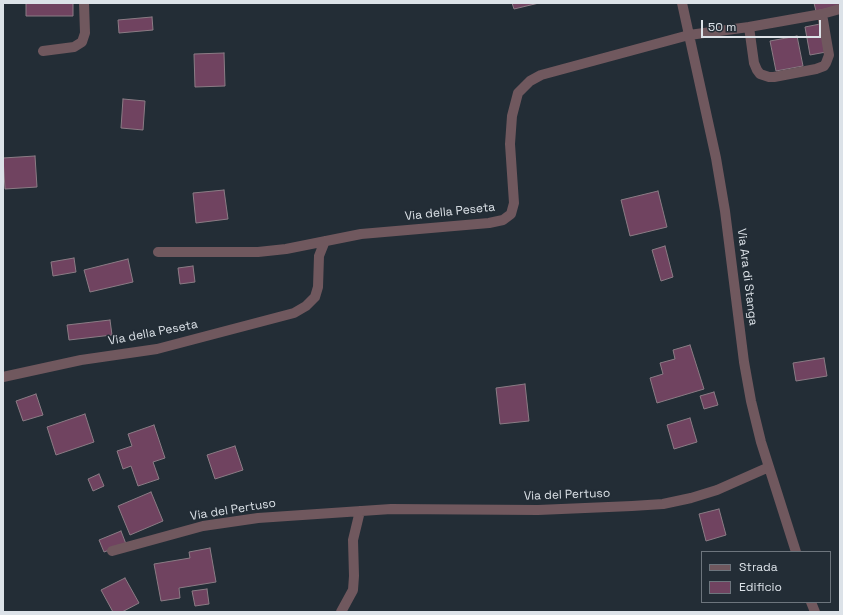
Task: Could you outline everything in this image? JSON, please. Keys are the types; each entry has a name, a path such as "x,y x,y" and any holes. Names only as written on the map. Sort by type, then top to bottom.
{"street":[{"path":"43,51 74,47 82,42 85,33 84,3"},
{"name":"Via Ara di Stanga","path":"682,3 713,144 721,188 748,388 769,467 796,551"},
{"path":"689,35 749,27 822,14 840,9"},
{"path":"749,27 754,63 760,74 769,77 816,69 826,64 828,55 822,14"},
{"name":"Via della Peseta","path":"158,252 250,252 286,249 361,234 489,223 507,218 513,211 514,203 510,151 511,122 520,90 527,83 541,76 689,35"},
{"name":"Via della Peseta","path":"3,377 81,360 164,347 294,313 306,306 315,296 318,287 319,256 325,241"},
{"name":"Via del Pertuso","path":"112,551 193,528 230,521 284,515 412,508 538,510 653,505 691,498 717,490 769,467"},
{"path":"341,612 353,590 353,540 360,511"}],"building":[{"path":"26,3 73,3 73,16 26,16"},
{"path":"512,3 539,3 514,9"},
{"path":"814,3 840,3 840,6 816,11"},
{"path":"152,17 153,30 119,33 118,20"},
{"path":"820,24 826,52 810,55 805,27"},
{"path":"797,36 803,66 776,71 770,41"},
{"path":"224,53 225,86 195,87 194,54"},
{"path":"123,99 145,101 143,130 121,128"},
{"path":"35,156 37,187 5,189 3,158"},
{"path":"224,190 228,219 196,223 193,193"},
{"path":"658,191 667,227 630,236 621,200"},
{"path":"665,246 673,277 661,281 652,250"},
{"path":"74,258 76,272 53,276 51,262"},
{"path":"128,259 133,282 90,292 84,270"},
{"path":"193,266 195,282 180,284 178,268"},
{"path":"110,320 112,335 69,340 67,325"},
{"path":"690,345 704,389 657,403 650,378 663,374 660,363 675,359 673,350"},
{"path":"824,358 827,376 796,381 793,363"},
{"path":"525,384 529,421 500,424 496,388"},
{"path":"714,392 718,405 704,409 700,396"},
{"path":"36,394 43,415 23,421 16,401"},
{"path":"85,414 94,442 56,455 47,427"},
{"path":"690,418 697,442 674,449 667,425"},
{"path":"154,425 165,458 153,462 159,479 138,486 131,466 123,469 117,451 132,446 128,434"},
{"path":"235,446 243,470 215,479 207,455"},
{"path":"99,474 104,486 93,491 88,479"},
{"path":"151,492 163,521 130,535 118,506"},
{"path":"719,509 726,535 706,541 699,514"},
{"path":"121,531 126,544 104,552 99,540"},
{"path":"210,548 216,582 179,588 180,598 161,601 154,564 190,558 189,552"},
{"path":"125,578 139,603 122,612 113,612 101,590"},
{"path":"207,589 209,604 195,606 192,591"}]}
